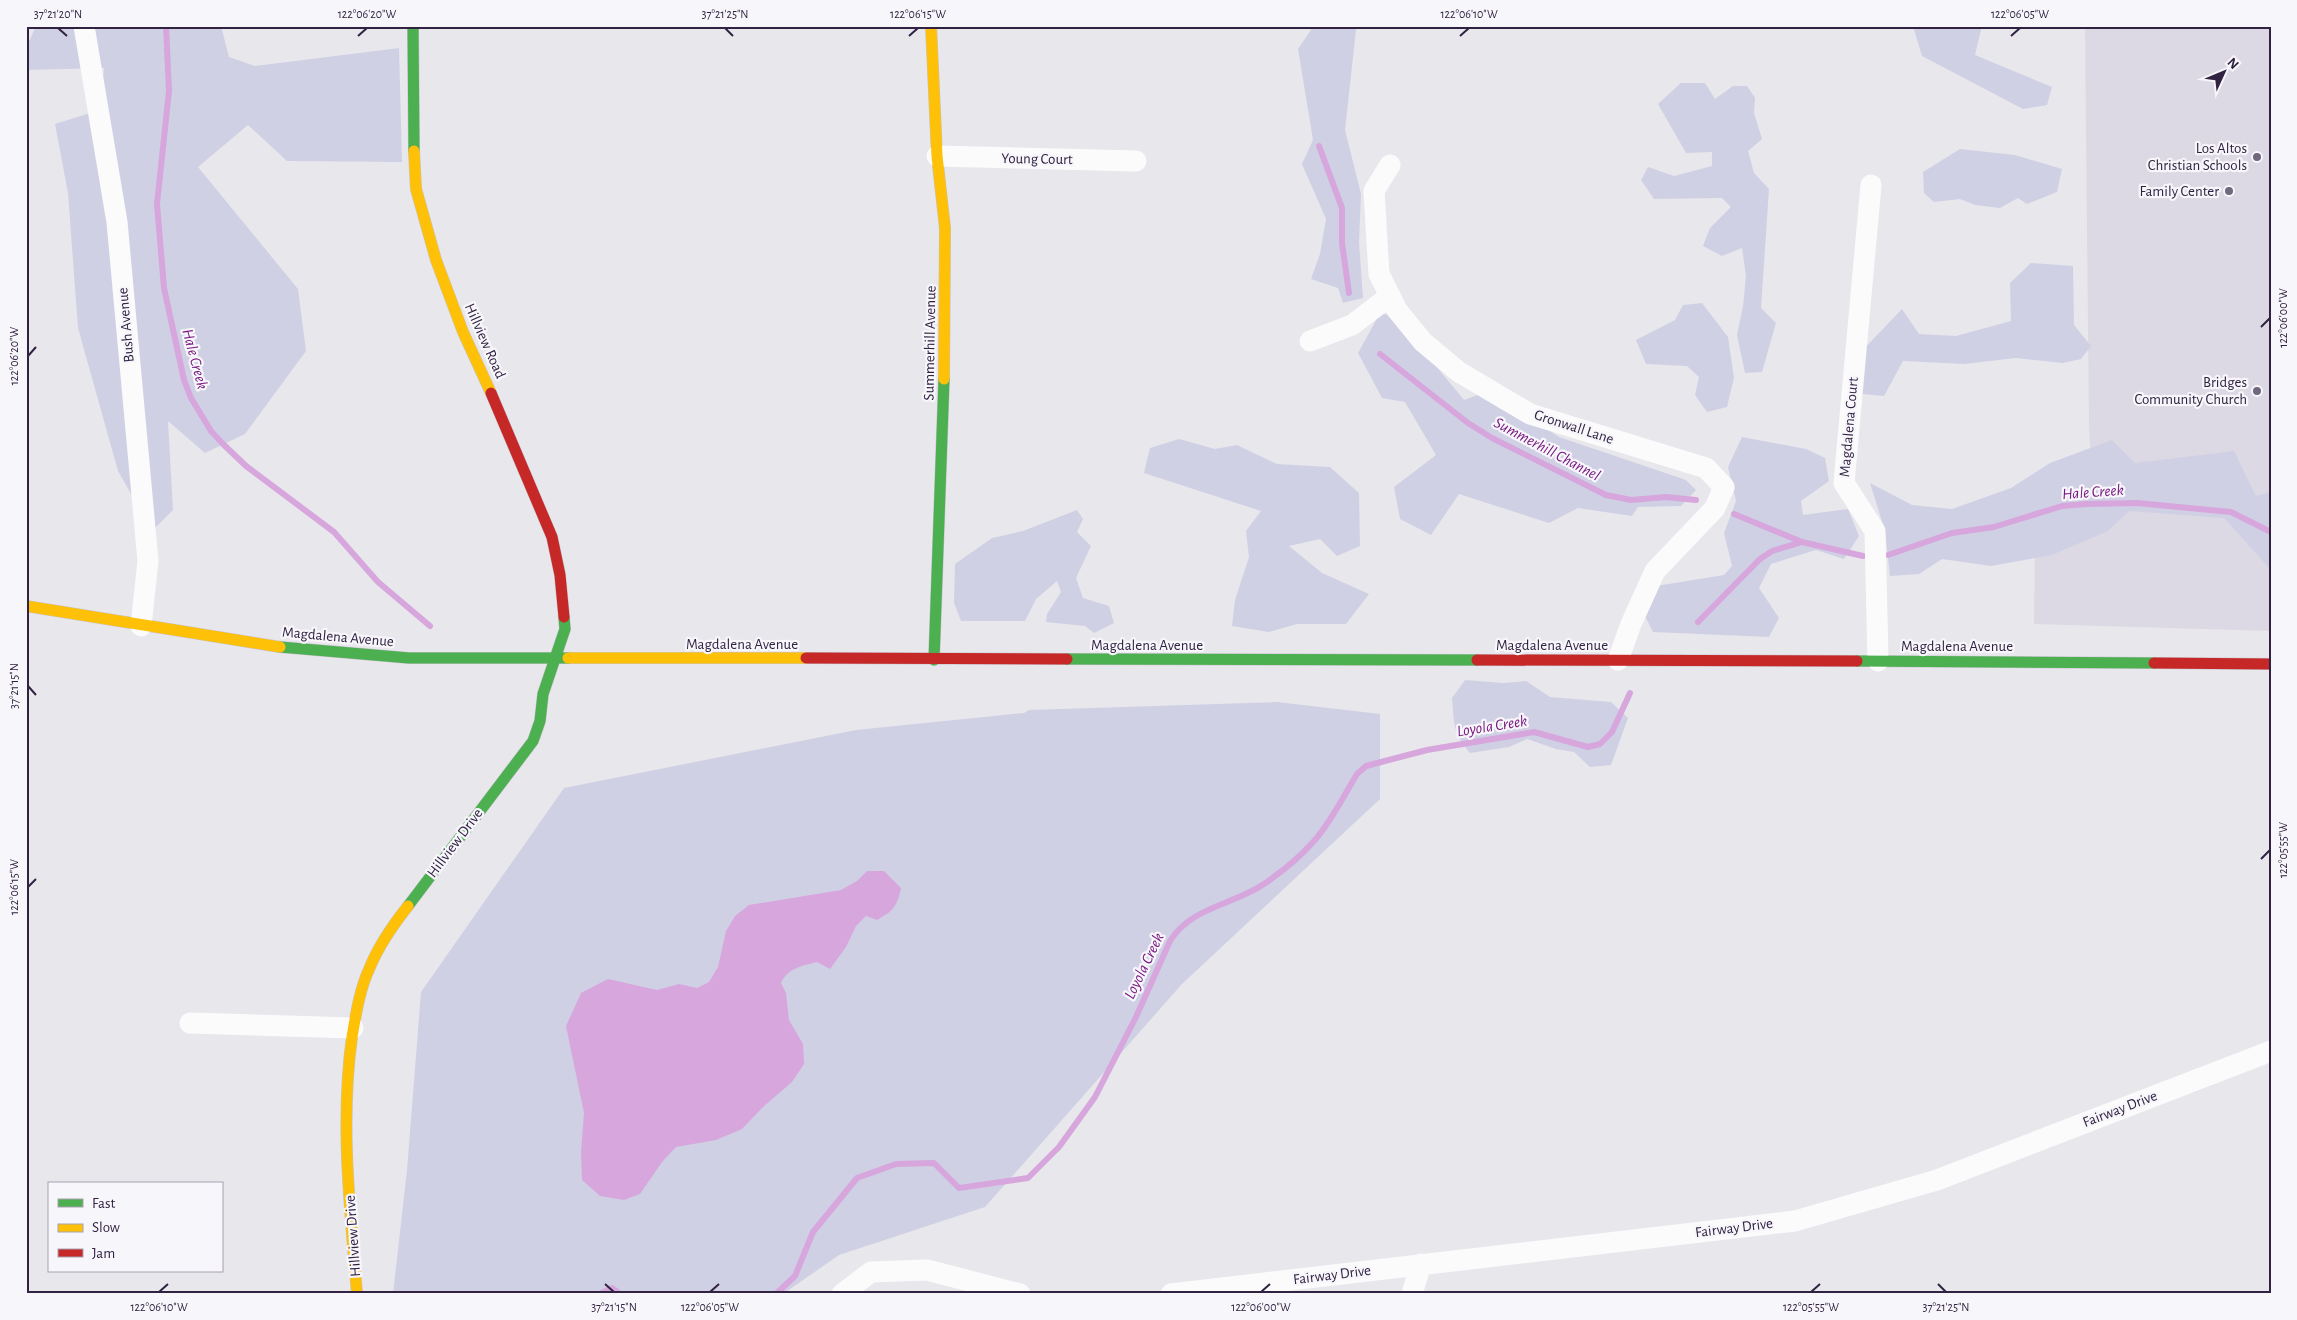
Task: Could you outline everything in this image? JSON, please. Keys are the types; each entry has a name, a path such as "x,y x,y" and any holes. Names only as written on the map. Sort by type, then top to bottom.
{"main road":[{"name":"Hillview Road","path":"413,26 413,121 416,189 436,260 463,332 516,446 552,537 562,594 565,629 555,658"},
{"name":"Summerhill Avenue","path":"931,26 937,156 945,228 946,338 934,660"},
{"name":"Magdalena Avenue","path":"26,606 141,626 275,646 361,655 464,660 555,658 1618,660 2271,664"},
{"name":"Hillview Drive","path":"357,1294 349,1182 346,1083 354,1028 364,980 388,932 533,741 540,721 542,699 555,658"}],"street":[{"name":"Bush Avenue","path":"84,26 117,222 148,560 141,626"},
{"name":"Young Court","path":"937,156 1136,161"},
{"name":"Gronwall Lane","path":"1390,164 1374,191 1379,274 1397,310 1424,342 1459,372 1530,414 1706,468 1724,487 1715,508 1655,571 1631,624 1618,660"},
{"name":"Magdalena Court","path":"1870,185 1844,483 1875,531 1878,661"},
{"path":"1310,341 1352,325 1390,296"},
{"path":"190,1023 354,1028"},
{"name":"Fairway Drive","path":"1171,1294 1796,1221 1937,1180 2271,1051"},
{"path":"1412,1294 1421,1264"},
{"path":"842,1294 871,1272 927,1270 1020,1294"}],"shaded area":[{"path":"36,26 221,26 229,57 255,66 399,48 402,162 287,161 248,125 198,167 298,289 306,351 245,434 205,453 168,421 173,510 152,531 118,471 78,328 68,193 55,124 100,110 104,68 26,70 26,48"},
{"path":"1311,26 1355,26 1356,30 1345,130 1361,194 1359,242 1363,298 1343,303 1338,288 1311,279 1320,254 1326,219 1302,164 1313,140 1298,49 1311,30"},
{"path":"1913,26 1982,26 1975,55 2052,87 2047,105 2023,109 1922,56"},
{"path":"2085,26 2271,26 2271,631 2034,624 2035,547 2094,517 2089,427"},
{"path":"1681,83 1705,83 1715,99 1733,86 1747,86 1755,98 1754,113 1762,139 1748,151 1754,173 1769,189 1761,308 1776,323 1762,372 1745,373 1737,335 1743,306 1746,276 1742,248 1722,256 1703,246 1710,228 1731,207 1722,198 1654,199 1641,180 1648,167 1674,176 1712,166 1712,152 1686,153 1658,104"},
{"path":"1960,149 2015,155 2062,169 2057,192 2027,204 2018,198 2000,208 1975,205 1960,199 1934,202 1924,193 1923,172"},
{"path":"2031,263 2073,266 2074,325 2091,346 2081,359 2063,363 2016,358 1964,364 1903,361 1884,396 1862,394 1858,355 1902,309 1919,334 1956,336 2011,321 2010,283"},
{"path":"1702,303 1728,337 1734,378 1727,407 1707,412 1695,395 1699,377 1687,366 1646,364 1636,340 1675,320 1683,305"},
{"path":"1380,313 1416,322 1431,360 1464,400 1489,391 1559,437 1686,480 1696,490 1681,506 1638,507 1632,516 1578,508 1549,523 1459,494 1431,535 1400,519 1394,487 1436,455 1405,402 1382,398 1358,353"},
{"path":"1742,437 1806,449 1825,458 1829,481 1801,501 1803,515 1848,509 1859,536 1844,559 1816,550 1771,564 1759,588 1779,618 1769,637 1653,632 1643,612 1656,586 1724,575 1732,566 1724,533 1736,501 1728,467"},
{"path":"1179,439 1215,449 1237,445 1277,464 1330,467 1359,493 1360,546 1337,556 1320,539 1289,546 1322,573 1369,594 1346,624 1297,624 1269,632 1232,626 1235,600 1249,557 1246,531 1261,511 1144,473 1150,448"},
{"path":"2112,440 2135,463 2234,451 2256,496 2271,492 2271,580 2269,568 2224,518 2129,511 2108,531 2052,555 1991,566 1942,559 1919,574 1890,576 1885,531 1870,483 1912,505 1952,509 2011,488 2050,463"},
{"path":"1077,510 1083,519 1077,532 1091,546 1076,578 1083,598 1109,606 1114,623 1094,633 1085,626 1046,622 1047,614 1061,592 1057,581 1036,599 1025,621 961,621 954,603 955,564 992,538 1023,531"},
{"path":"1465,680 1503,683 1526,681 1550,697 1611,702 1628,718 1611,765 1590,767 1574,752 1556,749 1527,739 1509,747 1470,753 1457,734 1453,715 1452,698"},
{"path":"1277,702 1380,714 1380,799 1182,984 985,1207 839,1255 783,1294 393,1294 407,1170 421,992 564,788 856,730 1024,713 1029,710"},
{"path":"867,871 884,871 901,888 894,908 877,920 866,916 856,926 846,947 830,969 817,962 806,965 796,968 787,974 781,983 786,993 789,1020 803,1044 804,1064 792,1082 763,1107 742,1129 716,1140 676,1147 662,1162 640,1194 624,1200 600,1196 582,1180 581,1152 584,1113 566,1026 581,993 608,979 657,990 679,984 697,988 709,982 718,967 726,931 735,916 749,905 841,890 857,881"}],"waterway":[{"name":"Hale Creek","path":"166,26 169,91 157,204 164,288 184,380 191,398 211,431 246,466 334,532 378,582 430,626"},
{"name":"Summerhill Channel","path":"1319,146 1342,208 1342,243 1349,293"},
{"name":"Summerhill Channel","path":"1380,354 1468,423 1492,438 1606,495 1631,500 1666,497 1696,500"},
{"name":"Hale Creek","path":"1888,555 1952,533 1994,527 2062,506 2086,504 2137,503 2231,512 2271,532"},
{"name":"Summerhill Channel","path":"1734,514 1802,542"},
{"name":"Hale Creek","path":"1698,622 1760,559 1772,551 1802,542 1863,556"},
{"name":"Loyola Creek","path":"776,1294 795,1276 813,1232 857,1178 896,1164 934,1163 959,1188 1028,1178 1059,1147 1095,1097 1136,1017 1170,941 1179,930 1201,914 1264,884 1296,859 1319,836 1357,774 1366,766 1427,750 1534,732 1588,747 1600,744 1612,732 1630,693"},
{"name":"Loyola Creek","path":"600,1294 612,1288 620,1294"}],"traffic: fast":[{"path":"413,26 414,151"},
{"path":"934,660 944,379"},
{"path":"408,906 533,741 540,721 543,694 565,629 564,617"},
{"path":"280,647 409,658 568,658"},
{"path":"1067,659 1477,660"},
{"path":"1857,661 2154,663"}],"traffic: slow":[{"path":"931,26 937,156 945,228 944,379"},
{"path":"414,151 416,189 436,260 463,332 491,393"},
{"path":"26,606 280,647"},
{"path":"568,658 806,658"},
{"path":"357,1294 346,1133 348,1069 352,1037 359,1001 367,975 382,943 408,906"}],"traffic: jam":[{"path":"491,393 552,537 560,575 564,617"},
{"path":"806,658 1067,659"},
{"path":"1477,660 1857,661"},
{"path":"2154,663 2271,664"}],"place":[{"name":"Los Altos Christian Schools","path":"2257,157"},
{"name":"Family Center","path":"2229,191"},
{"name":"Bridges Community Church","path":"2257,391"}]}
